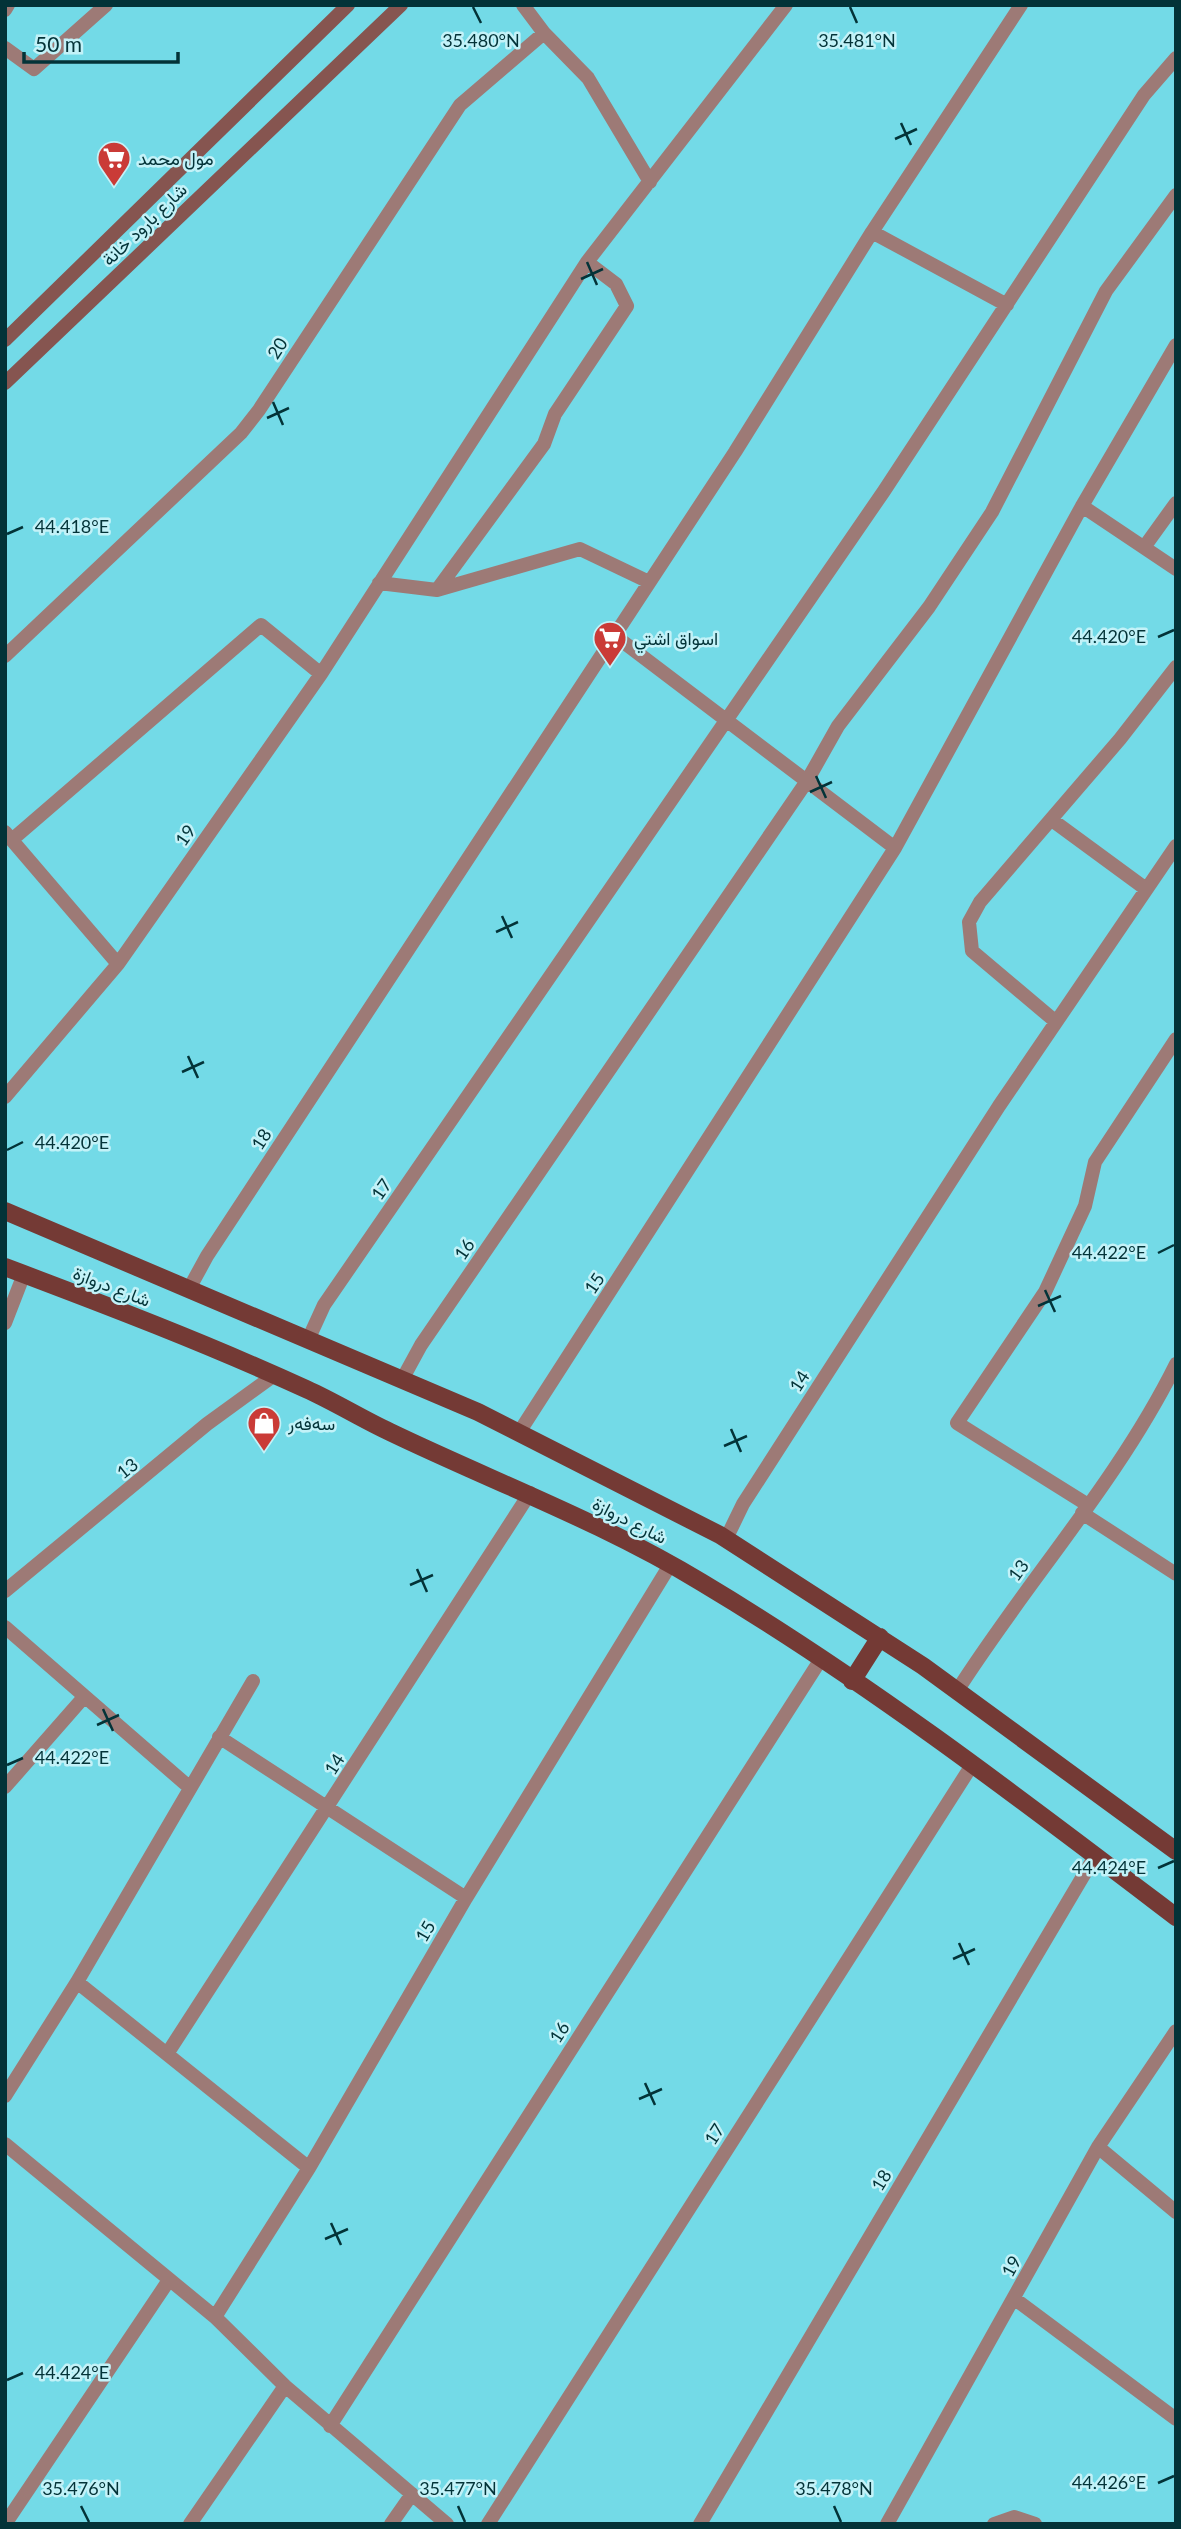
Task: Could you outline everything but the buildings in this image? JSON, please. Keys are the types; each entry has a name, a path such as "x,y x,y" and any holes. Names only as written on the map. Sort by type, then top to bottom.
{"main road":[{"name":"شارع بارود خانة","path":"5,340 348,5"},
{"name":"شارع بارود خانة","path":"5,383 401,5"},
{"name":"شارع دروازة","path":"5,1211 403,1378 520,1431 726,1538 880,1637 1176,1851"},
{"name":"شارع دروازة","path":"5,1267 118,1310 273,1376 391,1433 530,1493 670,1565 821,1659 972,1765 1176,1917"},
{"path":"852,1681 880,1637"}],"street":[{"path":"5,10 8,5"},
{"path":"5,48 34,69 106,5"},
{"path":"523,5 544,33 588,78 650,182"},
{"name":"19","path":"7,1090 118,964 321,674 587,262 786,5"},
{"name":"18","path":"189,1289 207,1256 735,452 872,232 1020,5"},
{"name":"20","path":"5,656 240,433 266,400 460,105 544,33"},
{"name":"17","path":"308,1340 324,1305 727,720 1007,305 1144,94 1176,58"},
{"name":"16","path":"403,1378 421,1345 807,781 838,726 929,607 992,512 1106,291 1176,195"},
{"path":"872,232 1007,305"},
{"path":"437,590 544,444 555,414 627,306 617,284 587,262"},
{"name":"15","path":"520,1431 538,1398 679,1188 895,848 1082,506 1176,345"},
{"path":"1145,546 1176,503"},
{"path":"1082,506 1176,569"},
{"path":"379,583 437,590 580,548 648,581"},
{"path":"118,964 9,835 261,625 321,674"},
{"path":"614,635 895,848"},
{"path":"1055,1021 972,950 968,937 969,922 980,902 1052,820 1176,667"},
{"path":"1052,820 1146,889"},
{"name":"14","path":"726,1538 743,1504 887,1279 1055,1021 1176,846"},
{"path":"1176,1039 1095,1162 1085,1206 1045,1292 957,1423 1176,1574"},
{"path":"5,1323 24,1274"},
{"name":"13","path":"957,1691 1085,1509 1160,1396 1176,1364"},
{"name":"13","path":"5,1591 207,1424 273,1376"},
{"name":"14","path":"167,2054 530,1493"},
{"name":"15","path":"215,2317 309,2168 466,1898 670,1565"},
{"path":"5,1626 84,1698 189,1787"},
{"name":"16","path":"330,2426 821,1659"},
{"path":"5,2096 77,1982 253,1681"},
{"path":"5,1787 84,1698"},
{"path":"219,1737 466,1898"},
{"name":"17","path":"488,2524 972,1765"},
{"name":"18","path":"700,2524 1095,1856"},
{"path":"77,1982 309,2168"},
{"name":"19","path":"887,2524 1098,2147 1176,2031"},
{"path":"5,2144 215,2317 285,2386 447,2524"},
{"path":"1098,2147 1176,2213"},
{"path":"5,2524 169,2280"},
{"path":"1015,2299 1176,2419"},
{"path":"190,2524 285,2386"},
{"path":"391,2524 412,2494"},
{"path":"994,2524 1014,2517 1035,2524"}],"place":[{"name":"مول محمد","path":"114,188"},
{"name":"اسواق اشتي","path":"610,668"},
{"name":"سەفەر","path":"264,1453"}]}
